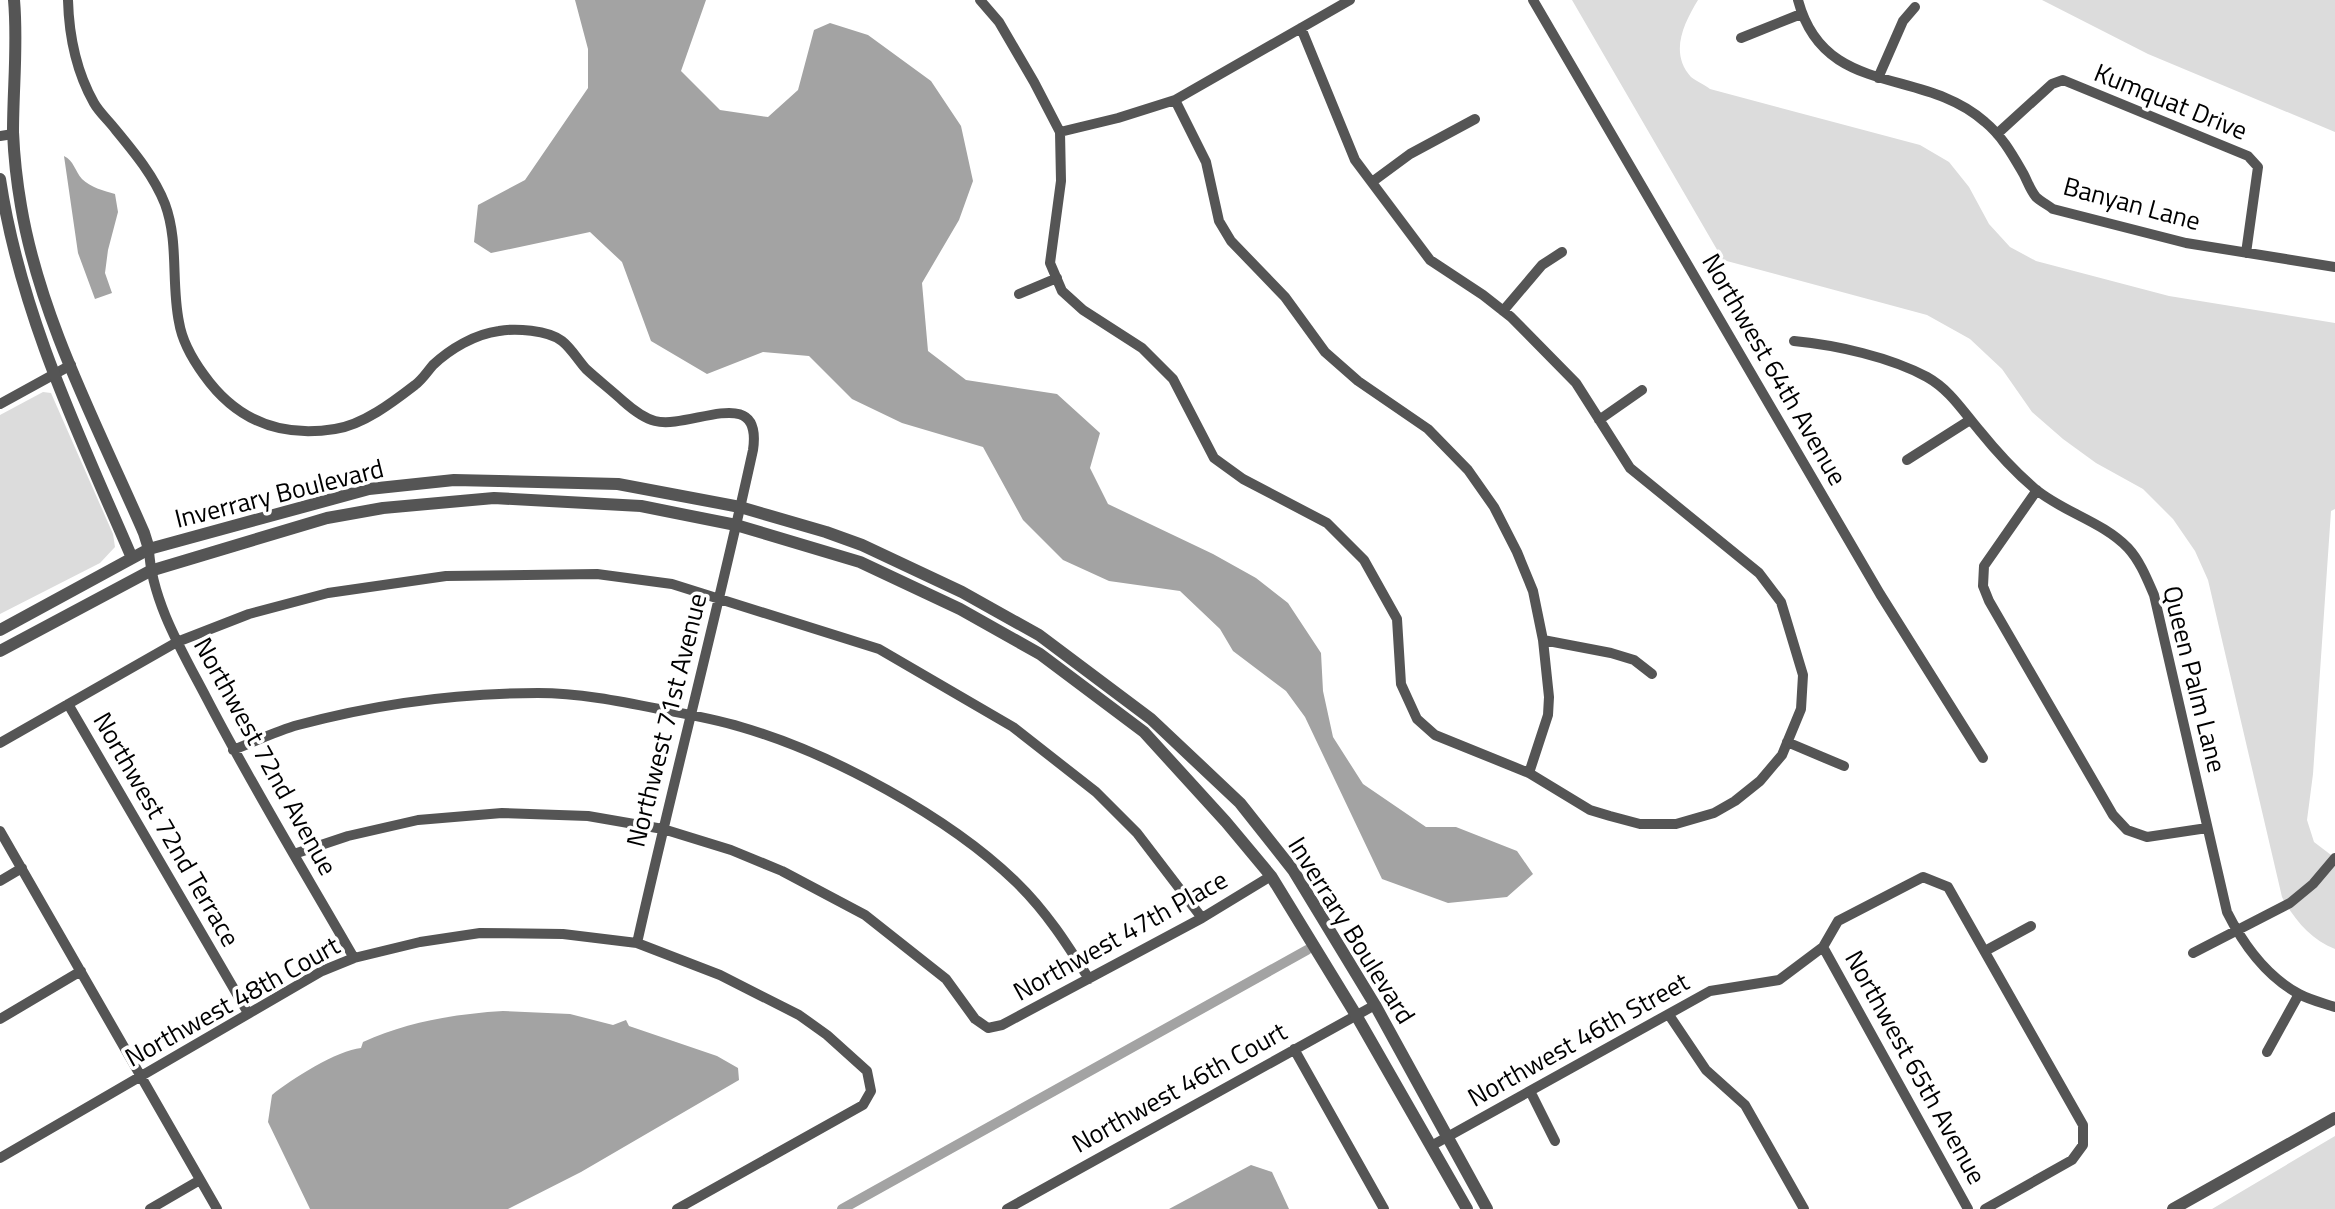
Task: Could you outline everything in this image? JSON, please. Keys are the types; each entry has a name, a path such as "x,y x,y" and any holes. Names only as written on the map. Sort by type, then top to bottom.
{"street":[{"path":"14,0 17,34 7,135 41,286 71,365 149,550"},
{"name":"Northwest 71st Avenue","path":"68,0 74,57 95,105 152,176 165,204 172,229 179,323 192,359 218,395 244,415 273,428 303,431 338,429 366,418 417,384 434,364 469,340 498,331 530,330 561,340 587,369 634,410 653,421 678,423 726,412 740,414 750,420 755,435 740,507 636,943"},
{"path":"980,0 999,22 1060,132 1061,181 1050,264 1062,291 1083,310 1142,348 1173,379 1214,458 1243,479 1327,523 1364,560 1397,618 1401,684 1417,719 1436,735 1529,773 1590,810 1640,824 1676,824 1714,813 1735,801 1760,781 1782,755 1801,709 1803,675 1781,602 1759,573 1630,468 1576,383 1503,311 1430,260 1355,160 1301,28"},
{"path":"1060,132 1175,100 1350,0"},
{"name":"Northwest 64th Avenue","path":"1533,0 1880,594 1983,758"},
{"name":"Banyan Lane","path":"1798,0 1801,14 1810,32 1837,61 1878,78 1929,91 1964,105 2009,148 2036,197 2053,209 2186,243 2335,267"},
{"path":"1878,78 1903,21 1915,7"},
{"path":"1741,38 1801,14"},
{"name":"Kumquat Drive","path":"1997,134 2052,85 2063,80 2248,156 2258,167 2246,253"},
{"path":"1175,100 1206,162 1219,220 1231,240 1285,297 1325,352 1357,381 1428,429 1468,470 1494,507 1533,591 1543,640 1549,697 1548,715 1529,773"},
{"path":"1372,182 1410,154 1475,119"},
{"path":"0,179 24,292 53,375 132,558 150,571"},
{"path":"1503,311 1542,265 1562,252"},
{"path":"1020,294 1057,278"},
{"name":"Queen Palm Lane","path":"1794,341 1815,343 1903,365 1948,391 2003,459 2037,490 2104,528 2129,549 2146,575 2154,595 2227,912 2252,954 2273,975 2299,994 2335,1007"},
{"path":"0,404 71,365"},
{"path":"1599,419 1642,390"},
{"path":"1907,460 1970,420"},
{"name":"Inverrary Boulevard","path":"0,630 149,550 369,489 454,480 618,484 740,507 862,545 962,592 1039,635 1151,719 1240,803 1293,870 1374,1005 1487,1209"},
{"path":"2037,490 1984,566 1983,586 1989,601 2113,815 2127,830 2147,837 2207,828"},
{"name":"Inverrary Boulevard","path":"0,651 150,571 327,518 383,508 494,498 641,506 736,525 860,562 960,609 1040,654 1144,732 1271,876 1356,1015 1467,1209"},
{"name":"Northwest 72nd Avenue","path":"149,550 150,571 177,642 233,750 354,958"},
{"path":"0,743 177,642 249,614 328,593 446,576 597,574 672,584 879,649 1013,727 1096,792 1137,833 1202,918"},
{"path":"1543,640 1634,660 1652,674"},
{"path":"233,750 295,726 372,707 418,700 539,693 617,700 742,727 816,755 884,788 959,836 1015,881 1041,909 1057,928 1089,979"},
{"name":"Northwest 72nd Terrace","path":"68,704 248,1013"},
{"path":"1787,742 1844,766"},
{"path":"294,854 348,836 418,820 502,813 588,816 663,829"},
{"name":"Northwest 47th Place","path":"663,829 731,850 782,871 864,915 946,979 975,1019 988,1028 1002,1025 1089,979 1202,918 1271,876"},
{"path":"0,831 218,1209"},
{"path":"2193,953 2290,903 2314,884 2335,858"},
{"path":"0,881 22,869"},
{"name":"Northwest 46th Street","path":"1431,1146 1710,991 1779,980 1823,947 1838,921 1923,877 1948,887 1985,951"},
{"path":"1985,1209 2072,1160 2083,1145 2083,1125 1985,951 2031,926"},
{"name":"Northwest 48th Court","path":"0,1158 322,971 354,958 420,942 480,933 563,934 636,943 720,975 799,1015 827,1035 867,1071 871,1091 863,1105 677,1209"},
{"name":"Northwest 65th Avenue","path":"1823,947 1968,1209"},
{"path":"0,1018 81,971"},
{"path":"2267,1052 2299,994"},
{"name":"Northwest 46th Court","path":"1007,1209 1374,1005"},
{"path":"1669,1015 1706,1070 1745,1105 1804,1209"},
{"path":"1294,1049 1384,1209"},
{"path":"1530,1091 1555,1141"},
{"path":"2172,1209 2335,1118"},
{"path":"150,1209 200,1180"}],"shaded area":[{"path":"575,0 706,0 681,71 720,110 768,117 798,90 814,30 830,23 868,35 931,81 961,126 973,181 959,220 922,283 928,351 966,380 1057,394 1100,433 1090,468 1108,504 1213,554 1256,578 1288,603 1321,653 1323,691 1333,737 1363,784 1426,827 1456,827 1517,851 1533,874 1507,897 1448,903 1382,879 1305,717 1286,691 1233,651 1220,629 1180,591 1109,581 1063,560 1023,520 983,447 902,423 852,399 809,356 763,352 707,374 651,341 622,262 590,232 491,253 474,242 478,205 525,180 588,88 588,49"},
{"path":"1572,0 1698,0 1684,28 1680,48 1684,68 1691,77 1710,89 1920,145 1949,162 1969,187 1989,224 2010,247 2036,261 2169,296 2335,323 2335,509 2331,511 2313,774 2307,820 2314,842 2335,858 2335,949 2304,928 2282,897 2208,580 2195,551 2173,519 2143,489 2096,463 2032,412 2002,369 1970,339 1927,315 1723,260"},
{"path":"2042,0 2335,0 2335,132 2148,54"},
{"path":"64,156 85,182 115,194 118,212 105,273 112,293 95,299 78,253"},
{"path":"43,392 51,393 113,534 115,547 100,563 0,614 0,415"},
{"path":"503,1011 570,1014 613,1025 626,1020 629,1026 717,1056 738,1068 739,1080 581,1172 508,1209 310,1209 268,1122 272,1095 315,1066 361,1048 363,1042 380,1035 431,1020"},
{"path":"2335,1136 2335,1209 2212,1209"},
{"path":"1251,1165 1272,1172 1289,1209 1169,1209"}],"waterway":[{"path":"842,1209 1307,950"}]}
